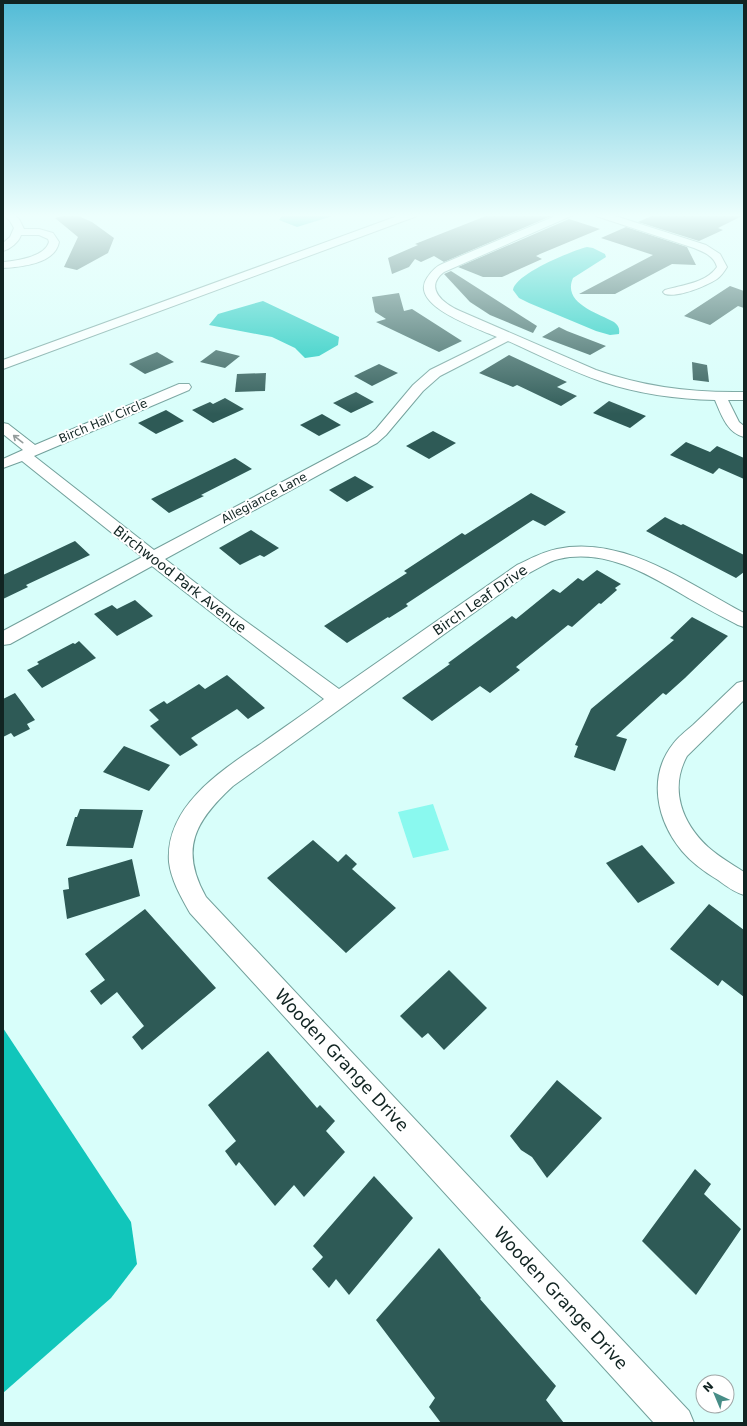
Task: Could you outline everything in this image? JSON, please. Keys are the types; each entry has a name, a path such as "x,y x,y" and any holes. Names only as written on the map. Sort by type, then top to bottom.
{"main road":[{"path":"3,365 232,281"}],"street":[{"path":"432,281 429,286 433,298 447,310 620,383 675,394 744,396"},
{"path":"669,292 683,290 705,281"},
{"name":"Allegiance Lane","path":"3,639 372,440 381,432 418,388 434,373 508,336"},
{"name":"Birch Hall Circle","path":"14,457 184,387"},
{"path":"720,396 734,424 744,433"},
{"name":"Birchwood Park Avenue","path":"3,427 14,457 153,558 338,700"},
{"name":"Birch Leaf Drive","path":"338,700 523,569 556,554 587,552 604,554 632,561 744,621"},
{"path":"744,688 680,750 672,761 667,791 670,809 687,840 702,855 744,885"},
{"name":"Wooden Grange Drive","path":"338,700 225,780 208,794 194,812 183,839 183,876 188,887 198,905 677,1423"}],"shaded area":[{"path":"519,281 572,281 571,287 572,294 577,301 591,311 614,322 619,328 619,334 610,335 596,331 529,303 519,298 513,290"},
{"path":"263,301 339,337 338,345 319,356 305,358 295,348 272,337 209,325 218,314"},
{"path":"433,804 449,850 413,858 398,812"},
{"path":"3,1028 131,1222 137,1264 111,1298 3,1393"}],"building":[{"path":"450,281 466,281 537,326 533,333 490,315 470,302"},
{"path":"605,281 641,281 615,294 579,294"},
{"path":"730,286 744,291 744,308 738,306 710,325 684,316"},
{"path":"399,293 404,311 412,309 462,341 439,352 376,322 386,319 375,312 372,297"},
{"path":"559,327 606,346 590,355 542,337"},
{"path":"216,350 240,356 225,368 200,362"},
{"path":"157,352 174,362 145,374 129,364"},
{"path":"509,355 567,382 557,387 577,396 561,406 517,385 513,387 479,373"},
{"path":"692,362 707,365 709,382 693,380"},
{"path":"379,364 398,373 372,386 354,376"},
{"path":"266,373 265,391 235,392 237,374"},
{"path":"356,392 374,402 351,413 333,403"},
{"path":"225,398 244,409 213,423 192,410 210,402 213,404"},
{"path":"609,401 646,416 630,428 593,413"},
{"path":"166,410 184,421 156,434 138,423"},
{"path":"322,414 341,425 319,436 300,425"},
{"path":"433,431 456,443 429,459 406,446"},
{"path":"686,442 710,452 717,446 744,458 744,479 719,468 713,474 670,455"},
{"path":"235,458 252,469 201,495 204,496 169,513 151,499"},
{"path":"355,476 374,487 347,502 329,490"},
{"path":"531,493 566,512 545,526 533,520 406,604 408,606 347,643 324,626 407,573 404,571 462,533 465,535"},
{"path":"665,517 681,525 683,524 744,555 744,572 736,578 646,531"},
{"path":"251,530 279,548 264,557 260,555 240,565 219,548"},
{"path":"75,541 90,555 26,585 28,587 3,599 3,575"},
{"path":"597,570 621,584 615,588 617,590 601,604 599,603 572,627 568,625 516,667 520,670 490,693 480,686 432,721 402,698 450,664 448,663 512,616 516,619 553,589 560,593 578,578 583,581"},
{"path":"135,600 153,616 117,636 94,614 112,605 117,609"},
{"path":"692,617 728,636 666,695 663,693 616,736 627,739 615,771 574,757 578,746 575,745 591,709 674,640 670,638"},
{"path":"79,641 96,658 42,688 27,670 39,664 37,662"},
{"path":"227,675 265,708 248,719 237,709 191,738 198,745 180,756 150,726 159,720 149,710 164,701 167,704 199,684 205,689"},
{"path":"15,693 35,720 27,724 30,729 14,737 11,733 3,737 3,699"},
{"path":"124,746 170,765 149,791 103,772"},
{"path":"80,809 143,810 133,848 66,846 75,817 77,817"},
{"path":"313,840 338,862 346,854 357,864 352,869 396,908 346,953 267,878"},
{"path":"642,845 675,883 638,903 606,863"},
{"path":"132,859 140,896 67,919 63,890 69,889 68,878"},
{"path":"709,904 744,930 744,997 722,980 718,986 670,949"},
{"path":"145,909 216,988 142,1050 132,1037 144,1026 117,992 101,1005 90,991 105,980 85,954"},
{"path":"449,970 487,1008 444,1050 428,1033 422,1038 400,1016"},
{"path":"268,1051 317,1108 320,1105 335,1121 326,1131 345,1152 304,1197 294,1185 275,1206 239,1162 236,1166 225,1151 236,1141 208,1105"},
{"path":"557,1080 602,1118 547,1178 532,1157 521,1150 510,1136"},
{"path":"695,1169 711,1184 704,1194 741,1229 696,1295 642,1241"},
{"path":"374,1176 413,1218 349,1295 336,1279 329,1288 312,1269 323,1257 313,1246"},
{"path":"439,1248 481,1298 480,1299 556,1386 546,1400 564,1423 441,1423 429,1407 435,1398 376,1320"}]}
